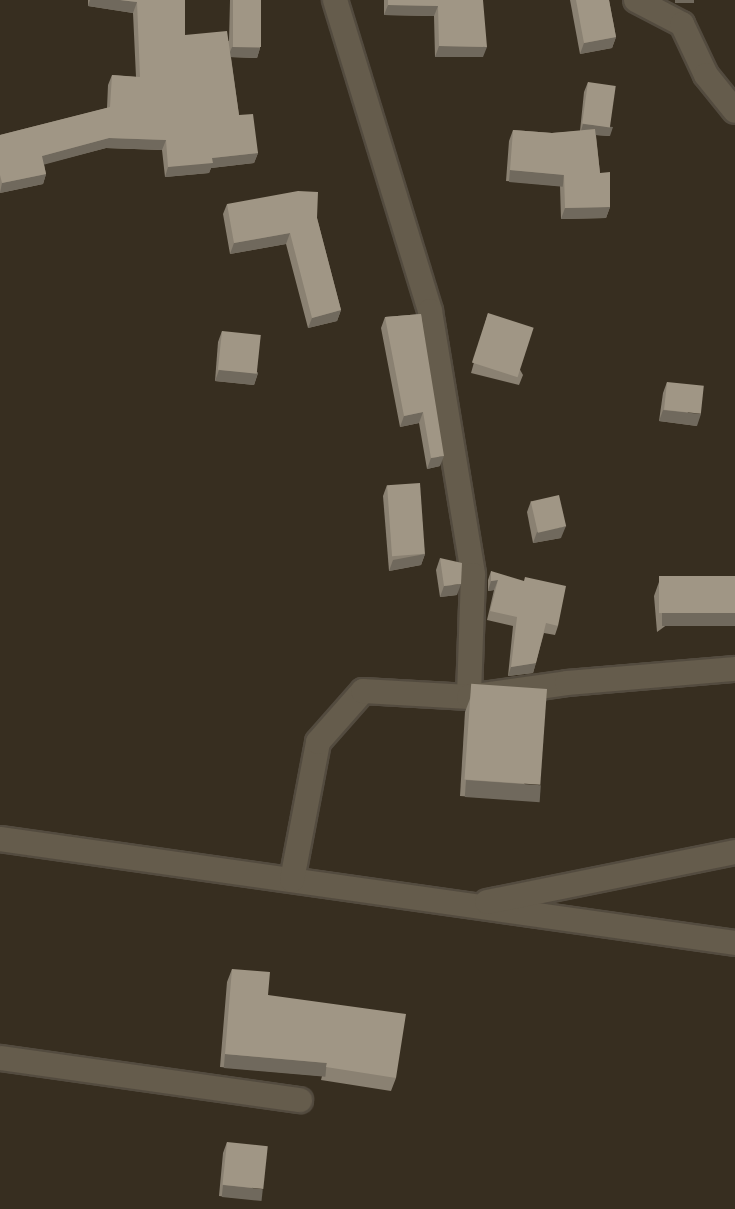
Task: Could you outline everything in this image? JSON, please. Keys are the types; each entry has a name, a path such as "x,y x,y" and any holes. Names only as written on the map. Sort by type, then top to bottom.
{"street":[{"path":"335,0 430,311 473,575 469,697"},
{"path":"636,0 682,24 706,75 735,111"},
{"path":"292,880 318,742 363,691 469,697 567,683 735,669"},
{"path":"0,839 735,943"},
{"path":"471,905 735,852"},
{"path":"0,1058 300,1100"}],"building":[{"path":"120,0 185,0 185,35 227,31 239,115 253,114 258,153 212,158 213,163 168,167 166,140 109,138 42,156 46,174 2,183 0,135 110,107 112,75 140,77 137,2"},
{"path":"233,0 261,0 261,47 233,47"},
{"path":"388,0 483,0 487,47 439,46 438,6 388,5"},
{"path":"576,0 609,0 616,37 584,43"},
{"path":"588,82 616,86 610,127 582,124"},
{"path":"595,129 600,173 610,172 610,207 565,208 564,175 510,170 513,130 552,133"},
{"path":"298,191 318,192 317,218 341,310 312,318 290,233 234,243 227,204"},
{"path":"488,313 534,328 518,377 472,362"},
{"path":"421,314 444,456 431,458 423,412 404,416 385,317"},
{"path":"222,331 261,335 257,374 218,370"},
{"path":"667,382 704,386 701,414 664,410"},
{"path":"420,483 425,554 392,556 387,485"},
{"path":"559,495 566,526 538,533 531,502"},
{"path":"440,558 462,563 461,584 444,586"},
{"path":"491,571 524,581 525,577 566,586 558,626 546,623 536,663 511,667 517,617 490,611 498,580 491,581"},
{"path":"659,576 735,576 735,613 659,613"},
{"path":"471,684 547,689 540,785 464,779"},
{"path":"232,969 270,972 268,995 406,1014 396,1078 326,1067 327,1063 225,1054"},
{"path":"227,1142 268,1146 263,1189 223,1185"}]}
